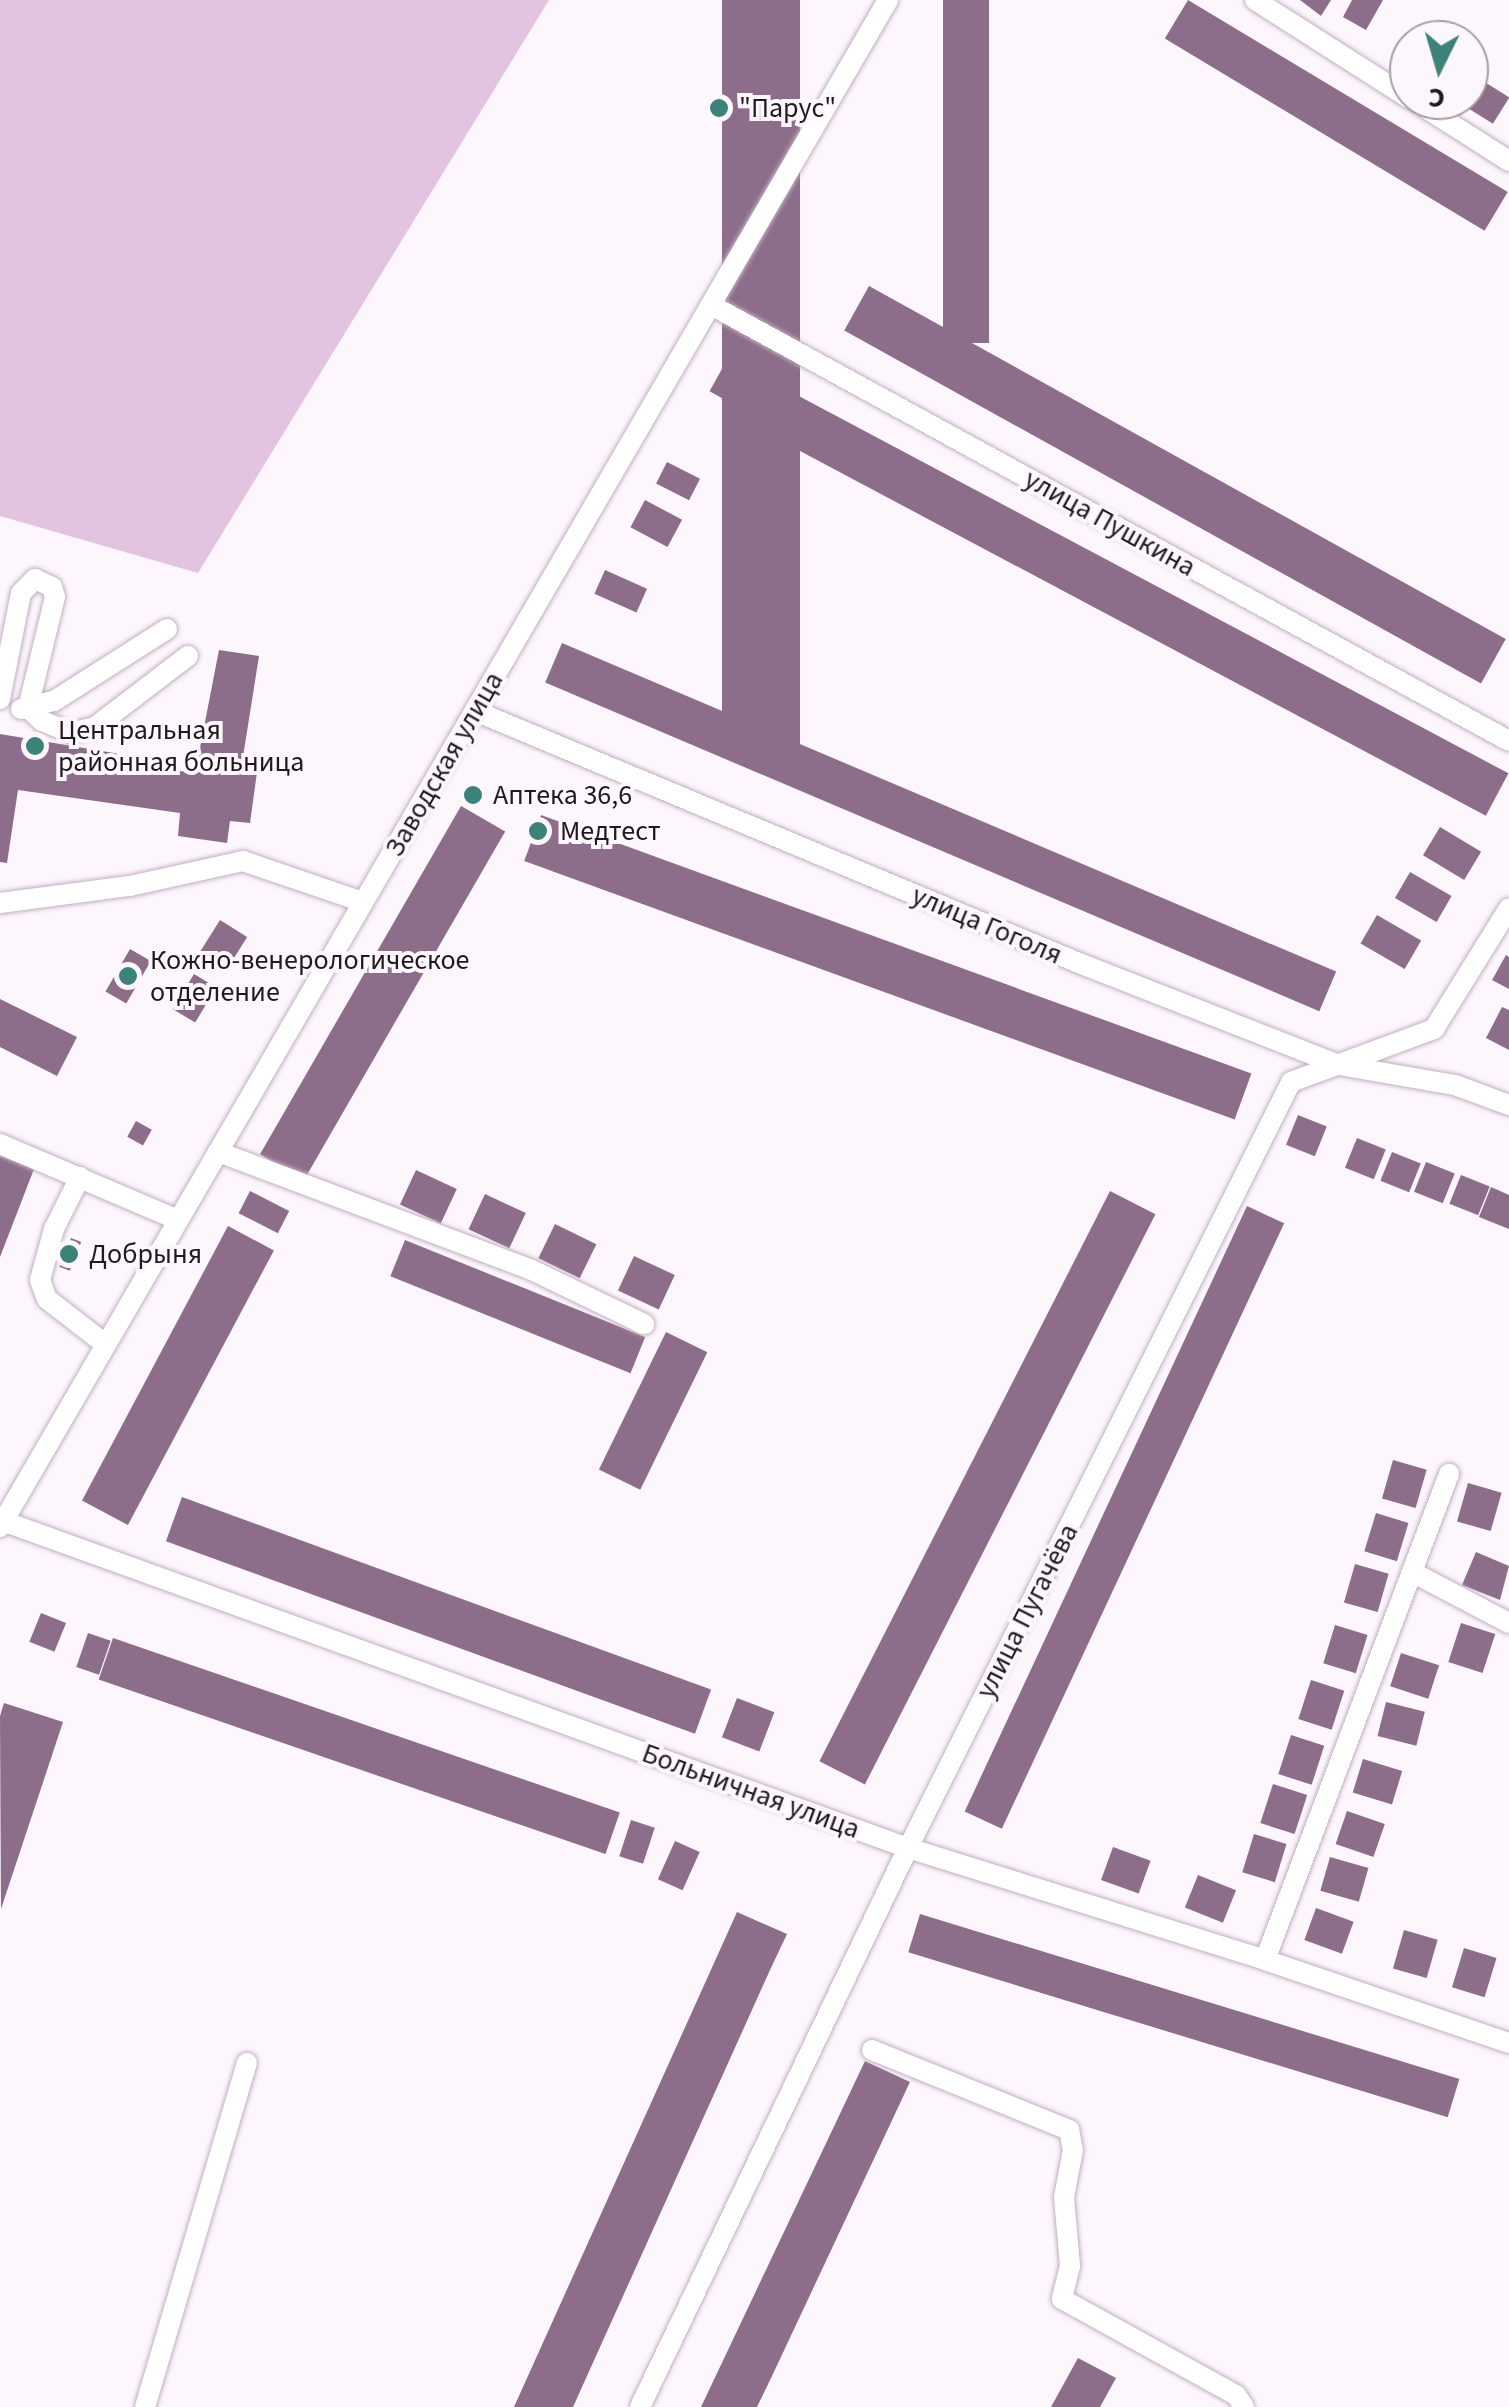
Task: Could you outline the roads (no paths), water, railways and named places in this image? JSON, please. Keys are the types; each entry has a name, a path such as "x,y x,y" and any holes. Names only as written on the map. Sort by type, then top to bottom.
{"street":[{"name":"Заводская улица","path":"1,1522 888,0"},
{"path":"1255,0 1389,85"},
{"path":"1444,120 1509,161"},
{"name":"улица Пушкина","path":"711,305 1509,740"},
{"path":"0,699 21,593 26,582 44,580 55,597 28,708"},
{"path":"0,710 54,701 167,629"},
{"path":"28,708 42,721 71,733 94,727 188,656"},
{"name":"улица Гоголя","path":"475,711 1079,964 1339,1064 1455,1085 1509,1106"},
{"path":"0,903 130,886 242,860 364,902"},
{"name":"улица Пугачёва","path":"640,2407 908,1848 1291,1082 1434,1030 1509,908"},
{"path":"0,1144 178,1220"},
{"path":"218,1152 530,1268 644,1324"},
{"path":"80,1177 54,1229 40,1280 46,1299 105,1344"},
{"path":"1265,1960 1449,1474"},
{"name":"Больничная улица","path":"1,1522 908,1848 1265,1960 1509,2043"},
{"path":"1412,1572 1509,1623"},
{"path":"872,2050 1070,2130 1073,2150 1064,2197 1070,2266 1062,2299 1236,2395 1244,2407"},
{"path":"145,2407 248,2064"}],"place":[{"name":"\"Парус\"","path":"719,108"},
{"name":"Центральная районная больница","path":"35,746"},
{"name":"Аптека 36,6","path":"473,795"},
{"name":"Медтест","path":"538,831"},
{"name":"Кожно-венерологическое отделение","path":"128,976"},
{"name":"Добрыня","path":"69,1254"}]}
